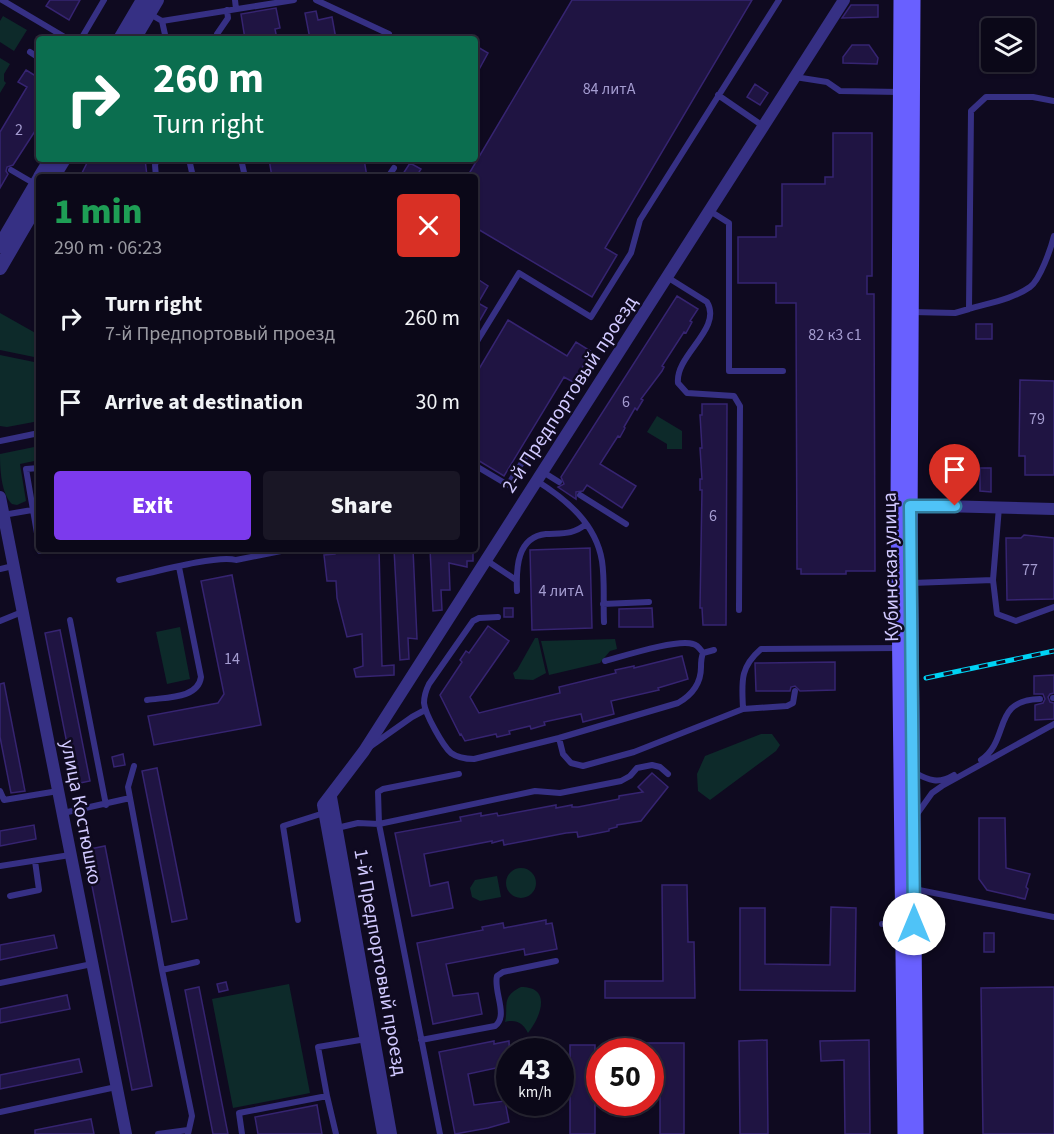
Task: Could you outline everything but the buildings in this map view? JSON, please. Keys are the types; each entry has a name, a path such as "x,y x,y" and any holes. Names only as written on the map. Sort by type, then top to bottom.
{"main road":[{"name":"Кубинская улица","path":"901,0 905,312"},
{"name":"Кубинская улица","path":"905,1134 908,888 904,505 905,312 913,0"},
{"name":"Кубинская улица","path":"906,648 913,772 913,819 908,888"},
{"name":"Кубинская улица","path":"908,924 916,1134"}],"street":[{"path":"122,36 144,7 157,0"},
{"name":"2-й Предпортовый проезд","path":"326,805 364,751 844,0"},
{"path":"135,36 144,7"},
{"path":"0,246 36,183"},
{"path":"0,268 36,206"},
{"name":"улица Костюшко","path":"0,497 126,1134"},
{"path":"904,505 1054,509"},
{"name":"1-й Предпортовый проезд","path":"326,805 337,828 392,1134"},
{"name":"1-й Предпортовый проезд","path":"326,805 383,1134"}],"lane":[{"path":"2,0 63,36"},
{"path":"83,36 104,0"},
{"path":"235,0 236,9"},
{"path":"162,21 294,0"},
{"path":"316,0 389,34"},
{"path":"478,340 519,273 591,317 631,254 640,220 779,0"},
{"path":"144,7 162,21 165,36"},
{"path":"217,36 228,18 227,10"},
{"path":"30,52 36,56"},
{"path":"795,76 827,82 840,91 901,92"},
{"path":"718,95 764,126"},
{"path":"969,309 970,111 986,97 1033,97 1054,101"},
{"path":"390,174 394,168"},
{"path":"11,170 36,179"},
{"path":"710,211 729,223 729,371 783,371"},
{"path":"905,312 955,313 1008,298 1033,285 1044,265 1054,236"},
{"path":"667,277 707,302 711,308 709,323 680,370 678,383 687,393 734,396 740,406 739,609"},
{"path":"0,441 36,434"},
{"path":"478,467 508,485 528,453"},
{"path":"36,468 26,469 36,531"},
{"path":"539,476 559,482"},
{"path":"539,476 586,524 598,546 602,562 604,622"},
{"path":"580,495 626,524"},
{"path":"999,507 993,580 997,614 1016,621 1054,607"},
{"path":"3,514 32,510"},
{"path":"517,591 519,558 530,541 544,534 571,533 586,524"},
{"path":"119,580 228,558 236,560 276,552"},
{"path":"486,560 516,580"},
{"path":"0,569 14,566"},
{"path":"147,700 192,692 200,685 201,676 179,567"},
{"path":"905,583 993,580"},
{"path":"603,603 649,602"},
{"path":"0,621 23,611"},
{"path":"498,617 479,618 473,621 429,684 424,701 425,710 443,743 450,753 462,758 474,759 558,738 678,703 687,698 699,681 703,653 699,646 691,643 676,643 605,661"},
{"path":"70,620 106,805"},
{"path":"743,710 744,669 761,649 906,648"},
{"path":"703,653 714,650"},
{"path":"558,738 562,754 571,763 583,766 634,752 743,710 754,707 787,706 793,703 795,691"},
{"path":"913,772 924,779 940,781 984,758 990,753 1007,714 1015,705 1024,699 1040,699"},
{"path":"364,751 425,710"},
{"path":"913,819 932,793 1054,723"},
{"path":"337,828 358,824 378,824 535,791 560,793 621,781 637,768 652,765 660,767 668,774"},
{"path":"134,766 128,787 192,1116 188,1132 158,1134"},
{"path":"440,1134 378,824 376,798 378,792 383,789 459,774"},
{"path":"0,790 4,800 58,791"},
{"path":"63,813 130,798"},
{"path":"298,920 283,826 326,805"},
{"path":"0,866 71,854"},
{"path":"10,896 39,890 35,861"},
{"path":"908,888 1054,917"},
{"path":"882,924 908,924"},
{"path":"421,1040 495,1026 500,1022 502,1016 495,983 497,976 503,972 556,961"},
{"path":"162,970 197,962"},
{"path":"0,983 93,964"},
{"path":"336,1134 318,1047 366,1039"},
{"path":"0,1112 117,1087"},
{"path":"242,1134 239,1113 327,1096"}],"green space":[{"path":"3,16 27,30 14,51 0,42 0,21"},
{"path":"0,58 10,64 4,74 6,83 0,93"},
{"path":"0,313 36,333 36,357 0,350"},
{"path":"0,355 36,362 36,422 7,427 0,426"},
{"path":"657,416 682,431 682,449 667,449 667,444 647,432"},
{"path":"36,447 36,461 20,464 26,501 17,505 12,504 5,494 0,454"},
{"path":"180,627 190,679 167,684 156,632"},
{"path":"535,638 538,638 546,673 533,680 515,679 513,673"},
{"path":"615,639 617,649 610,651 600,663 549,675 541,641"},
{"path":"761,734 772,734 780,745 776,751 710,800 698,791 697,774 705,756"},
{"path":"521,868 532,872 536,883 532,894 521,898 510,894 506,883 510,872"},
{"path":"497,876 501,897 480,901 472,897 470,888 475,880"},
{"path":"289,984 310,1093 233,1108 212,999"},
{"path":"521,987 531,988 537,992 541,1004 528,1033 519,1023 505,1022 508,999 514,991"}],"railway":[{"path":"926,678 1054,651"}],"route":[{"path":"914,924 910,506 955,506"}]}
